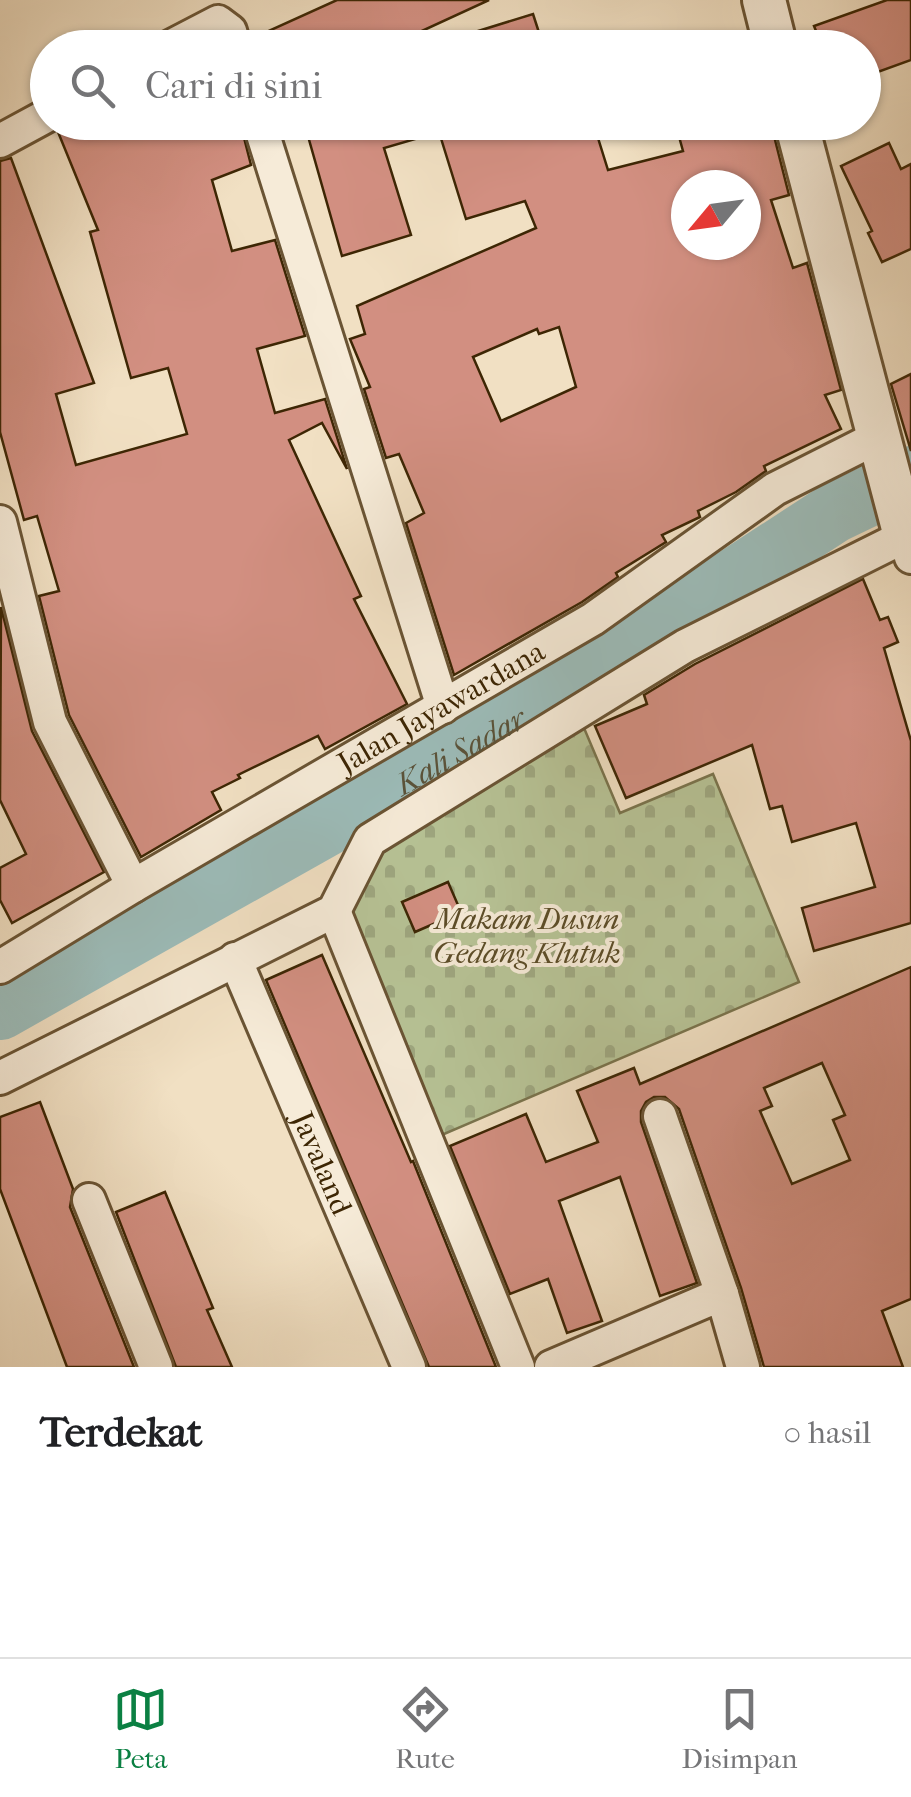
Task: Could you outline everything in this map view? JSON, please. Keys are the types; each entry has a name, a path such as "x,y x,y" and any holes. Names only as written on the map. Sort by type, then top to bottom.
{"street":[{"path":"764,0 772,30"},
{"path":"203,30 218,22 230,30"},
{"path":"0,142 30,125"},
{"path":"265,140 443,707"},
{"path":"0,1078 334,911 370,840 685,646 907,537 801,140"},
{"name":"Jalan Jayawardana","path":"0,966 625,598 775,488 883,454"},
{"path":"0,522 50,722 133,886"},
{"path":"334,911 518,1367"},
{"name":"Javaland","path":"235,959 410,1367"},
{"path":"660,1116 743,1367"},
{"path":"89,1200 156,1367"},
{"path":"551,1367 722,1294"}],"green space":[{"name":"Makam Dusun Gedang Klutuk","path":"584,728 620,813 713,774 799,982 437,1137 346,915 380,849"}],"building":[{"path":"337,0 489,0 424,30 271,30"},
{"path":"887,0 911,0 911,60 881,71 881,30 816,30 814,26"},
{"path":"533,14 538,30 481,30"},
{"path":"61,140 245,140 251,165 212,180 232,251 275,240 305,336 257,349 275,413 325,399 347,469 322,423 289,440 361,596 354,599 407,704 325,749 318,736 238,775 240,778 212,792 221,810 141,857 69,715 39,596 59,591 37,516 24,520 0,432 0,161 11,158 94,383 56,394 76,465 187,434 168,368 131,378 90,232 98,230"},
{"path":"309,140 412,140 384,148 411,235 342,256"},
{"path":"441,140 599,140 608,170 683,151 680,140 775,140 789,195 771,200 793,268 807,263 841,390 825,395 841,429 764,466 766,471 736,492 698,511 700,517 662,535 666,542 616,573 618,577 582,602 454,675 406,523 424,513 399,454 386,458 364,389 370,387 350,339 365,334 357,306 536,228 525,201 466,219","holes":["559,327 576,387 501,421 473,357 537,329 539,334"]},
{"path":"889,143 901,169 911,164 911,249 882,262 841,166"},
{"path":"911,374 911,451 891,384"},
{"path":"863,579 880,620 888,617 898,642 884,648 911,741 911,923 814,951 802,908 875,887 856,823 792,842 782,806 770,809 752,745 626,798 595,726 647,704 644,695 695,664"},
{"path":"1,607 32,731 104,872 12,923 0,900 0,868 26,854 0,800"},
{"path":"448,882 461,912 415,932 402,902"},
{"path":"322,955 413,1161 496,1367 429,1367 266,980"},
{"path":"911,967 911,1299 882,1311 903,1367 764,1367 679,1109 665,1097 646,1102 641,1122 697,1283 660,1296 620,1177 559,1201 602,1321 567,1333 548,1279 510,1294 450,1146 526,1114 546,1162 598,1142 577,1091 634,1068 640,1084","holes":["822,1063 845,1115 833,1120 850,1160 792,1184 760,1111 772,1106 764,1088"]},
{"path":"40,1102 73,1189 70,1207 134,1367 67,1367 0,1189 0,1117"},
{"path":"165,1192 213,1308 207,1310 232,1367 176,1367 116,1212"}],"waterway":[{"name":"Kali Sadar","path":"0,1010 526,714 834,513 911,476"}]}
